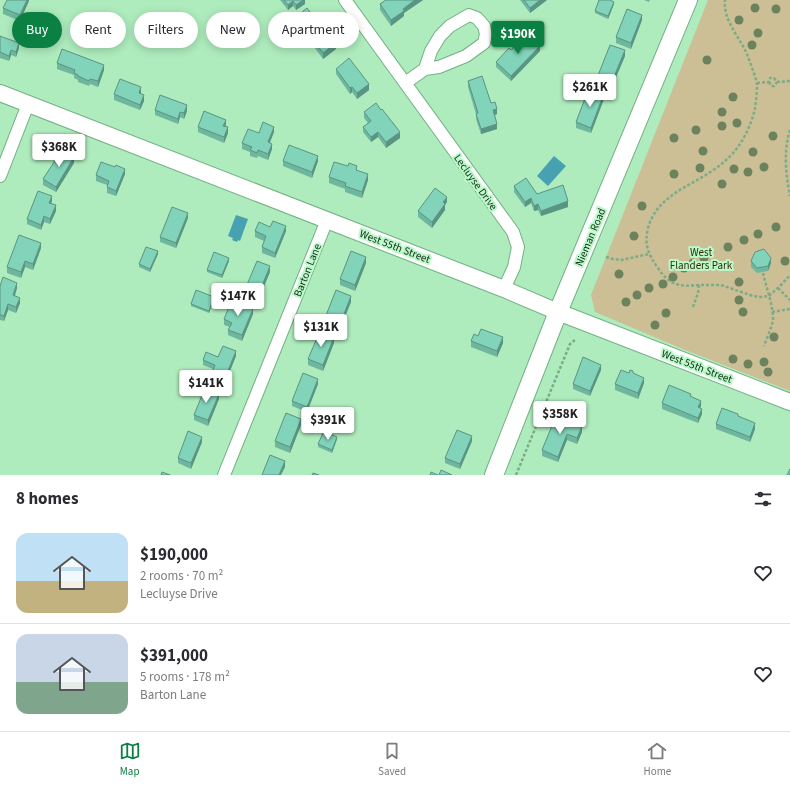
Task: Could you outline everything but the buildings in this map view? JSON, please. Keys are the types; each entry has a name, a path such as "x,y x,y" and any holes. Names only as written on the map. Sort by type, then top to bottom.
{"main road":[{"name":"Nieman Road","path":"494,475 558,312 688,0"}],"street":[{"name":"Lecluyse Drive","path":"345,0 513,232 518,247 514,267 504,289"},
{"path":"405,84 426,69 439,67 466,56 484,43 486,34 484,26 477,18 469,15 450,26 440,36 431,51 426,69"},
{"name":"West 55th Street","path":"0,93 790,402"},
{"path":"0,176 28,104"},
{"name":"Barton Lane","path":"224,475 327,220"}],"path":[{"path":"725,0 726,14 745,50 756,83 755,109 752,119 744,139 727,160 710,173 682,188 667,199 656,211 647,232 646,244 649,254 659,269 667,279 675,284 688,286 721,285 760,297 769,296 790,275"},
{"path":"756,83 769,82 770,78 774,78 776,82 790,81"},
{"path":"790,130 786,145 790,196"},
{"path":"606,257 613,260 621,260 649,254"},
{"path":"763,273 773,320 764,346"},
{"path":"693,307 699,285"},
{"path":"778,288 790,300"},
{"path":"772,312 790,309"},
{"path":"516,475 570,344 576,339"}],"green space":[{"name":"West Flanders Park","path":"708,0 790,0 790,391 685,350 595,312 591,295"}],"water":[{"path":"554,156 566,166 548,186 537,176"},
{"path":"236,215 248,219 240,241 238,240 237,242 228,236"}]}
